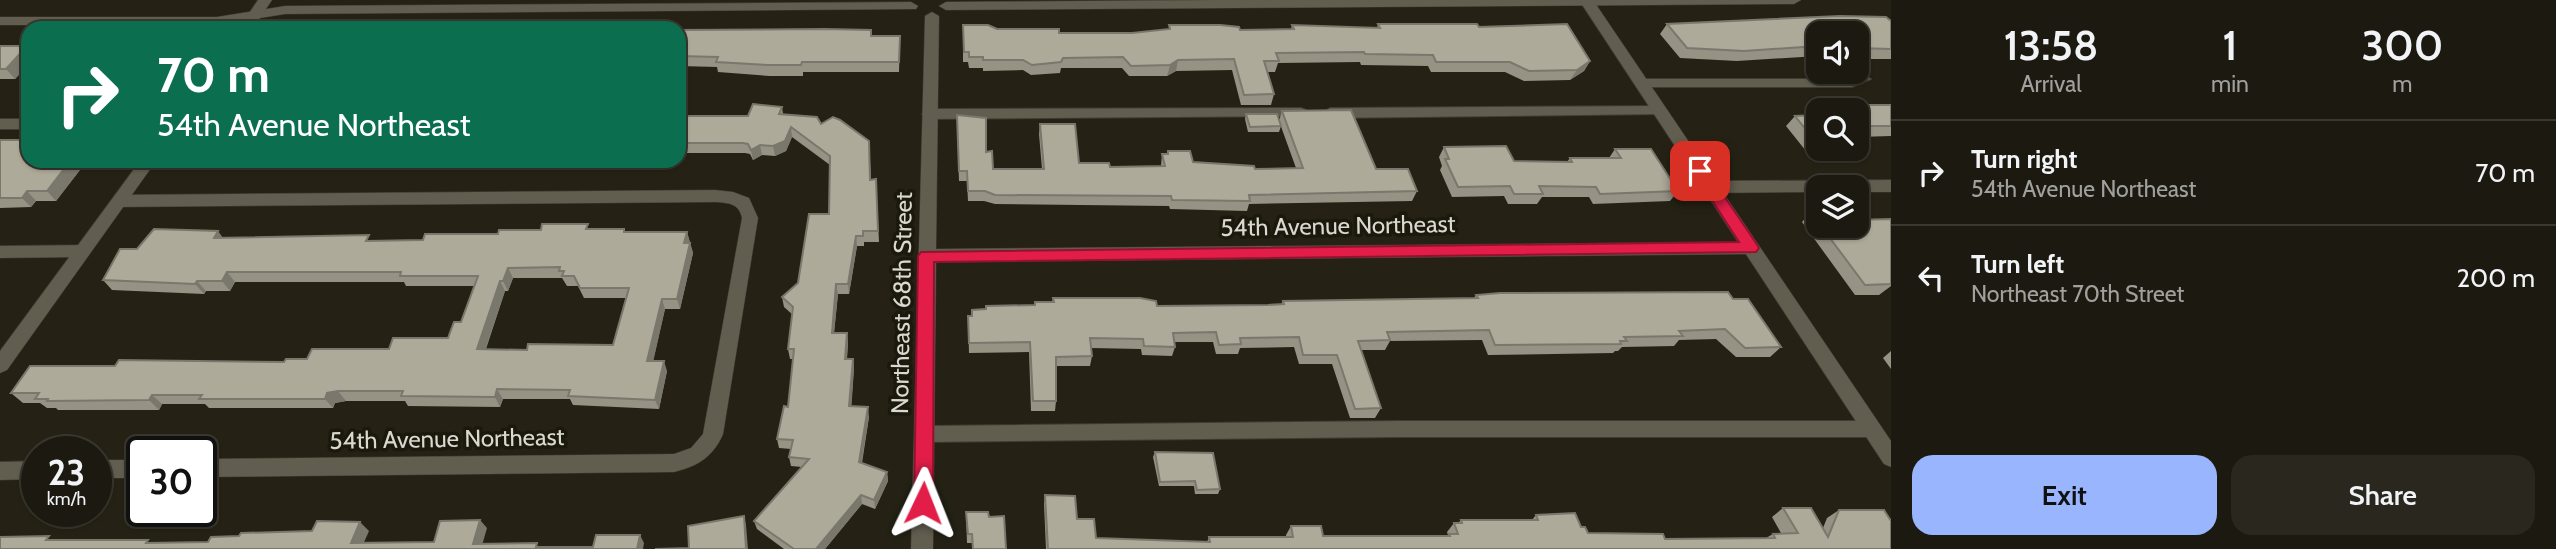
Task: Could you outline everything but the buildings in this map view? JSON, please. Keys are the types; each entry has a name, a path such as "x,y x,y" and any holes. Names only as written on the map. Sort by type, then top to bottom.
{"street":[{"path":"251,21 265,0"},
{"path":"0,21 217,21 285,10 913,3 915,12 940,7 1794,0"},
{"path":"1587,1 1884,444"},
{"name":"Northeast 68th Street","path":"922,549 926,434 929,114 940,7"},
{"path":"0,365 143,168"},
{"path":"1711,187 1891,186"},
{"name":"54th Avenue Northeast","path":"118,201 715,196 740,200 748,207 750,218 713,434 707,447 692,458 674,463 217,468"},
{"name":"54th Avenue Northeast","path":"926,256 1751,248"},
{"path":"0,252 82,251"},
{"path":"0,471 21,470"}],"lane":[{"path":"1641,83 1806,83"},
{"path":"929,114 1660,111"},
{"path":"0,124 21,124"},
{"path":"926,434 1411,429 1884,444"}],"route":[{"path":"923,503 926,434 926,256 1751,248 1700,171"}]}
